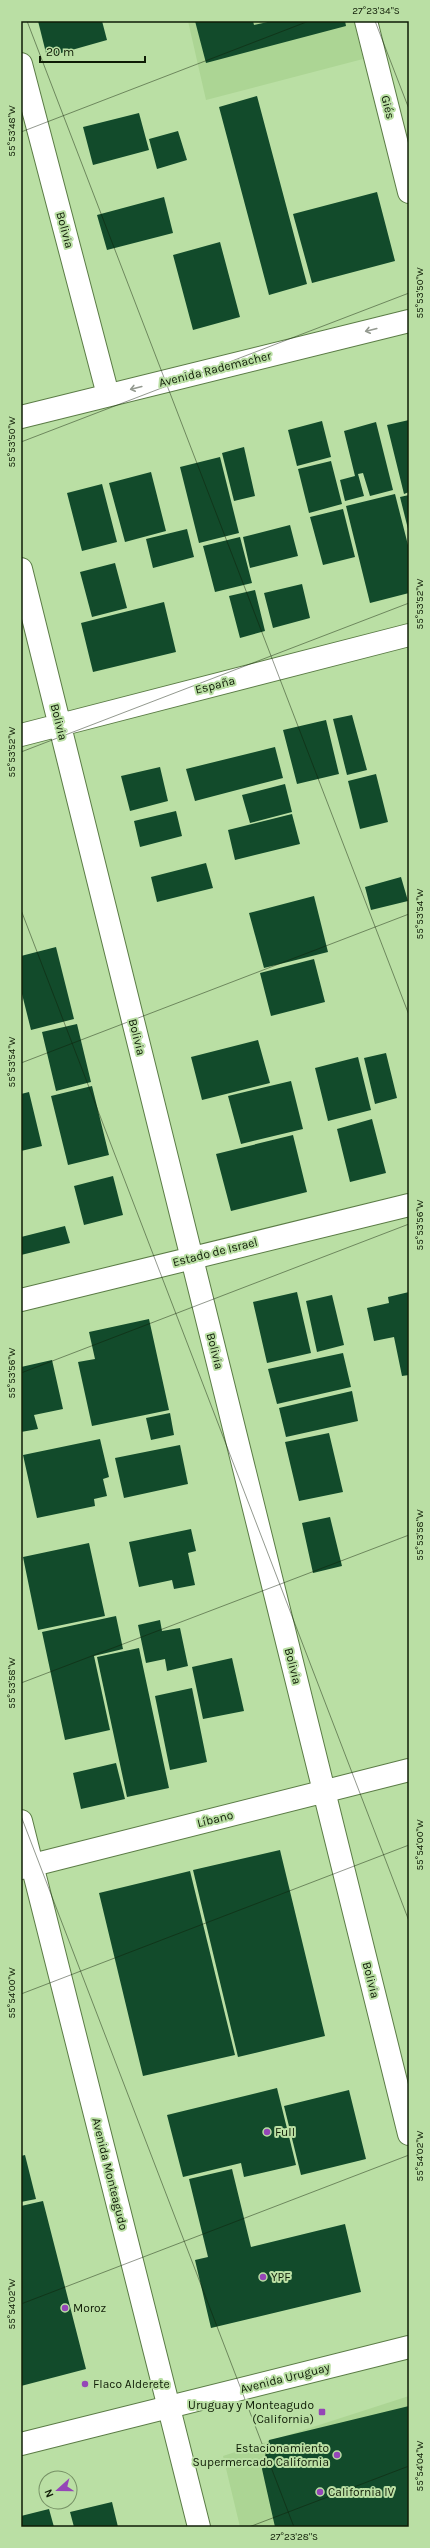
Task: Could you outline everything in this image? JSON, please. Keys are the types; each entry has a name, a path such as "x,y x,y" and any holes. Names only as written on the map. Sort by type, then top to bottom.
{"street":[{"name":"Giés","path":"366,21 409,192"},
{"name":"Bolivia","path":"21,64 108,395"},
{"name":"Avenida Rademacher","path":"21,417 409,321"},
{"name":"Bolivia","path":"21,569 409,2134"},
{"name":"España","path":"21,734 409,636"},
{"name":"Estado de Israel","path":"21,1300 409,1205"},
{"name":"Líbano","path":"27,1866 409,1770"},
{"name":"Avenida Monteagudo","path":"21,1820 27,1866 199,2527"},
{"name":"Avenida Uruguay","path":"21,2444 409,2347"}],"shaded area":[{"path":"188,21 354,21 363,59 206,100"},
{"name":"California IV","path":"409,2396 409,2527 240,2527 223,2456"}],"building":[{"path":"38,21 102,21 107,40 47,57"},
{"path":"195,21 253,21 254,25 272,21 345,21 346,26 206,63"},
{"path":"257,96 307,284 269,295 219,107"},
{"path":"139,113 149,150 93,165 83,127"},
{"path":"178,131 187,160 157,169 149,139"},
{"path":"377,192 395,261 312,283 293,214"},
{"path":"164,197 173,233 107,250 97,215"},
{"path":"220,242 240,317 193,330 173,255"},
{"path":"409,420 409,492 404,494 387,425"},
{"path":"322,421 331,457 297,466 288,430"},
{"path":"376,422 393,490 370,496 363,473 358,474 364,496 345,501 340,480 355,476 344,431"},
{"path":"244,447 255,496 234,501 222,453"},
{"path":"220,457 239,533 199,543 180,467"},
{"path":"331,461 342,504 309,513 298,469"},
{"path":"151,472 166,531 125,542 109,483"},
{"path":"102,484 117,542 82,551 67,493"},
{"path":"395,494 409,549 409,593 370,603 346,506"},
{"path":"409,495 409,529 408,529 400,497"},
{"path":"343,509 355,557 323,565 310,517"},
{"path":"290,525 298,556 250,568 243,537"},
{"path":"187,529 194,557 153,568 146,539"},
{"path":"240,537 252,583 215,592 203,546"},
{"path":"115,563 127,608 92,617 80,572"},
{"path":"302,584 310,618 273,628 264,593"},
{"path":"255,590 265,631 240,638 229,596"},
{"path":"164,602 176,652 93,672 81,623"},
{"path":"352,715 367,770 347,775 333,719"},
{"path":"326,720 339,774 297,784 283,730"},
{"path":"275,747 283,778 195,801 186,769"},
{"path":"160,767 168,801 130,811 121,776"},
{"path":"376,774 388,822 360,829 348,781"},
{"path":"285,784 292,812 250,823 242,795"},
{"path":"176,811 182,836 140,847 134,821"},
{"path":"292,814 300,844 235,860 228,830"},
{"path":"206,863 213,888 157,902 151,877"},
{"path":"401,877 408,901 371,910 365,887"},
{"path":"314,896 328,952 264,968 249,913"},
{"path":"56,947 74,1019 31,1030 21,990 21,956"},
{"path":"314,959 325,1002 271,1016 260,973"},
{"path":"77,1024 91,1082 56,1091 42,1032"},
{"path":"258,1040 270,1083 202,1100 191,1057"},
{"path":"386,1053 397,1098 375,1104 364,1058"},
{"path":"358,1057 371,1110 328,1121 315,1068"},
{"path":"291,1081 303,1129 241,1144 228,1096"},
{"path":"92,1086 109,1155 68,1165 51,1096"},
{"path":"29,1092 42,1146 21,1151 21,1094"},
{"path":"372,1119 386,1173 350,1182 337,1129"},
{"path":"293,1135 307,1192 231,1211 216,1154"},
{"path":"113,1176 123,1215 84,1225 74,1186"},
{"path":"65,1226 70,1243 21,1255 21,1237"},
{"path":"297,1292 311,1353 267,1363 253,1302"},
{"path":"409,1292 409,1375 402,1376 394,1337 374,1341 367,1308 389,1303 388,1297"},
{"path":"332,1295 344,1345 317,1352 306,1301"},
{"path":"149,1319 169,1410 92,1426 78,1362 95,1359 89,1332"},
{"path":"343,1353 351,1387 277,1404 268,1369"},
{"path":"52,1360 63,1409 34,1415 38,1429 21,1432 21,1367"},
{"path":"352,1391 358,1421 286,1437 279,1408"},
{"path":"170,1413 174,1435 151,1440 146,1418"},
{"path":"329,1433 343,1492 299,1501 285,1442"},
{"path":"100,1439 109,1477 103,1479 107,1496 94,1499 95,1506 37,1518 23,1455"},
{"path":"180,1445 188,1484 124,1498 115,1458"},
{"path":"330,1517 342,1566 313,1573 302,1523"},
{"path":"191,1529 196,1551 188,1553 195,1585 174,1589 172,1580 139,1587 129,1542"},
{"path":"89,1543 105,1616 38,1630 23,1557"},
{"path":"116,1616 123,1649 94,1656 110,1730 65,1740 42,1632"},
{"path":"160,1620 162,1631 180,1628 188,1666 167,1671 165,1659 146,1663 138,1625"},
{"path":"139,1648 169,1788 127,1797 97,1657"},
{"path":"232,1658 244,1711 203,1719 192,1667"},
{"path":"192,1688 207,1762 170,1770 155,1696"},
{"path":"116,1763 125,1799 81,1809 73,1773"},
{"path":"280,1850 325,2036 238,2057 193,1870"},
{"path":"190,1871 235,2055 143,2076 99,1893"},
{"path":"277,2088 296,2165 244,2177 241,2163 183,2177 167,2115"},
{"path":"349,2090 366,2159 301,2175 284,2106"},
{"path":"25,2155 36,2199 21,2202 21,2156"},
{"path":"232,2169 251,2247 345,2224 361,2292 211,2328 195,2260 208,2257 189,2179"},
{"path":"43,2201 86,2369 21,2386 21,2206"},
{"name":"California IV","path":"409,2406 409,2527 275,2527 262,2469 269,2440"},
{"path":"112,2502 118,2527 74,2527 70,2512"},
{"path":"49,2510 54,2527 21,2527 21,2516"}],"place":[{"name":"Full","path":"267,2132"},
{"name":"YPF","path":"263,2277"},
{"name":"Moroz","path":"65,2308"},
{"name":"Flaco Alderete","path":"85,2384"},
{"name":"Uruguay y Monteagudo (California)","path":"322,2412"},
{"name":"Estacionamiento Supermercado California","path":"337,2455"},
{"name":"California IV","path":"320,2492"}]}
